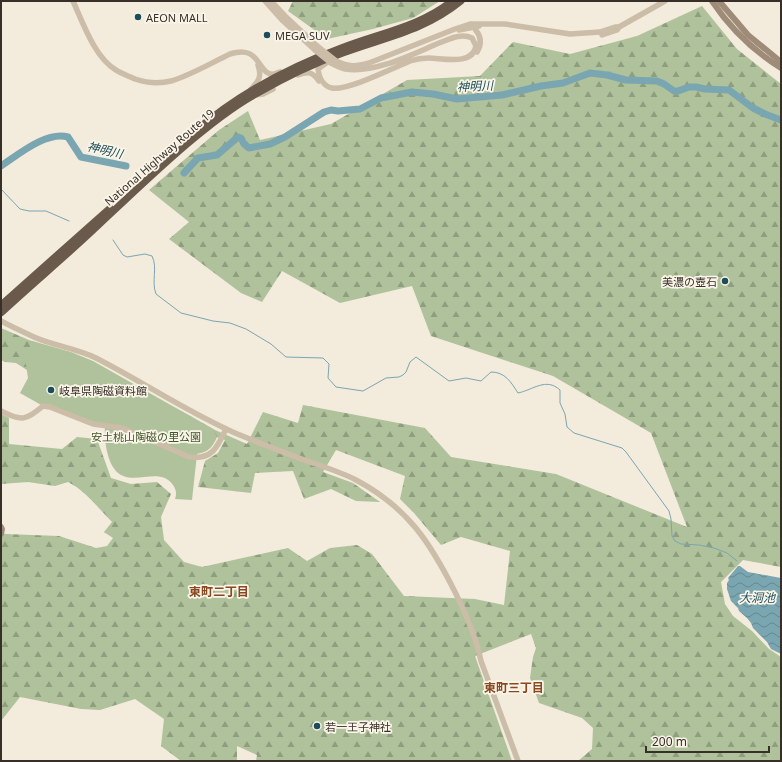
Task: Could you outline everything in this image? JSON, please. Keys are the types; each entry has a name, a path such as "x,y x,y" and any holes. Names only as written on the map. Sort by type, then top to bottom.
{"highway":[{"name":"National Highway Route 19","path":"1,305 205,123 246,94 317,57 341,47 415,23 438,11 452,1"},
{"name":"National Highway Route 19","path":"1,313 77,246 167,161 210,125 254,95 290,75 315,64 343,53 410,32 440,17 461,1"}],"main road":[{"path":"712,1 729,23 749,44 781,68"},
{"path":"719,1 748,35 781,62"},
{"path":"1,527 1,534"}],"street":[{"path":"73,1 96,48 106,62 119,72 142,81 158,83 172,81 230,54 239,52 247,53 254,57 266,72 276,74 313,57 317,57"},
{"path":"266,1 282,20 316,48 333,62 343,69 361,69 389,63 451,38 466,35 472,38 476,46 473,53 463,59 453,60 419,58 347,86 332,88 323,83 318,69 324,63 361,49 387,41 392,37"},
{"path":"271,1 316,48"},
{"path":"361,69 459,30 491,26 517,28 575,37 601,35 617,30 619,27 665,1"},
{"path":"333,62 357,67 369,64 470,24 505,24 570,34 600,32 619,27"},
{"path":"254,95 263,94 303,73 310,72 314,74 324,86 337,90 348,88 417,61 427,60 453,63 464,62 474,56 479,49 480,36 477,28"},
{"path":"246,94 260,80 261,73 258,63"},
{"path":"1,321 35,338 74,349 95,358 226,429 260,444 332,469 355,479 389,500 411,521 435,554 465,613 518,761"},
{"path":"1,411 14,416 26,418 43,406 50,407 93,424 123,428 189,457 197,458 215,451 226,429"}],"green space":[{"path":"293,1 440,1 413,18 327,39 288,11"},
{"path":"702,6 737,49 781,84 781,567 743,560 721,582 725,604 733,616 752,631 769,649 781,657 781,761 578,761 592,749 593,728 582,718 539,703 530,678 536,648 531,634 475,656 512,761 256,761 257,755 237,746 237,761 181,761 161,746 164,719 135,699 100,710 81,709 20,697 1,721 1,533 59,536 96,548 107,546 113,538 104,532 112,522 86,495 68,482 55,486 28,482 1,484 1,414 9,418 9,444 62,449 77,437 97,439 111,478 131,484 157,482 171,494 161,517 164,540 184,562 202,567 288,548 307,561 330,548 357,545 372,554 404,596 475,599 504,605 510,551 461,537 441,545 400,499 405,476 336,450 323,472 353,483 380,502 356,501 331,489 304,499 293,471 255,473 251,493 198,487 205,461 218,453 225,440 30,372 16,363 1,360 1,328 29,340 70,353 215,430 247,444 263,412 298,423 303,405 425,428 451,457 556,474 687,527 651,433 553,376 431,336 412,286 340,303 282,271 262,302 241,293 169,239 189,222 149,190 219,130 248,111 260,140 331,124 407,80 480,76 513,42 570,54 637,36"},
{"name":"安土桃山陶磁の里公園","path":"32,341 71,352 93,361 213,429 217,437 214,444 204,452 197,454 192,500 175,499 176,493 174,487 168,480 162,477 155,476 134,478 121,475 116,471 112,466 107,453 105,426 43,406 20,393 28,378 25,358"}],"water":[{"name":"大洞池","path":"738,566 748,572 781,578 781,654 771,649 767,642 753,628 747,618 731,601 727,589 728,578"}],"waterway":[{"name":"神明川","path":"184,173 198,158 217,155 238,137 241,138 244,144 249,148 270,144 285,137 324,112 331,110 338,111 360,109 381,98 412,92 433,94 457,99 502,95 541,86 563,83 590,73 607,75 626,80 657,81 674,91 689,87 729,90 753,108 781,120"},
{"name":"神明川","path":"1,166 33,145 51,137 60,136 68,137 81,157 126,166"},
{"path":"1,189 20,209 29,211 46,211 69,221"},
{"path":"113,240 123,255 127,257 145,254 152,256 154,261 154,284 156,294 181,313 213,321 230,323 246,329 271,344 286,357 323,358 329,364 328,378 336,387 363,391 386,378 399,377 403,375 406,372 410,362 416,357 449,381 466,378 481,381 491,372 496,372 507,378 518,393 545,384 555,386 560,390 560,403 565,414 567,427 574,433 622,448 626,452 669,511 672,536 675,541 681,544 714,548 727,553 737,561"}],"place":[{"name":"AEON MALL","path":"138,17"},
{"name":"MEGA SUV","path":"267,35"},
{"name":"美濃の壺石","path":"725,281"},
{"name":"岐阜県陶磁資料館","path":"51,390"},
{"name":"若一王子神社","path":"317,726"}],"district":[{"name":"東町二丁目","path":"219,591"},
{"name":"東町三丁目","path":"514,687"}]}
